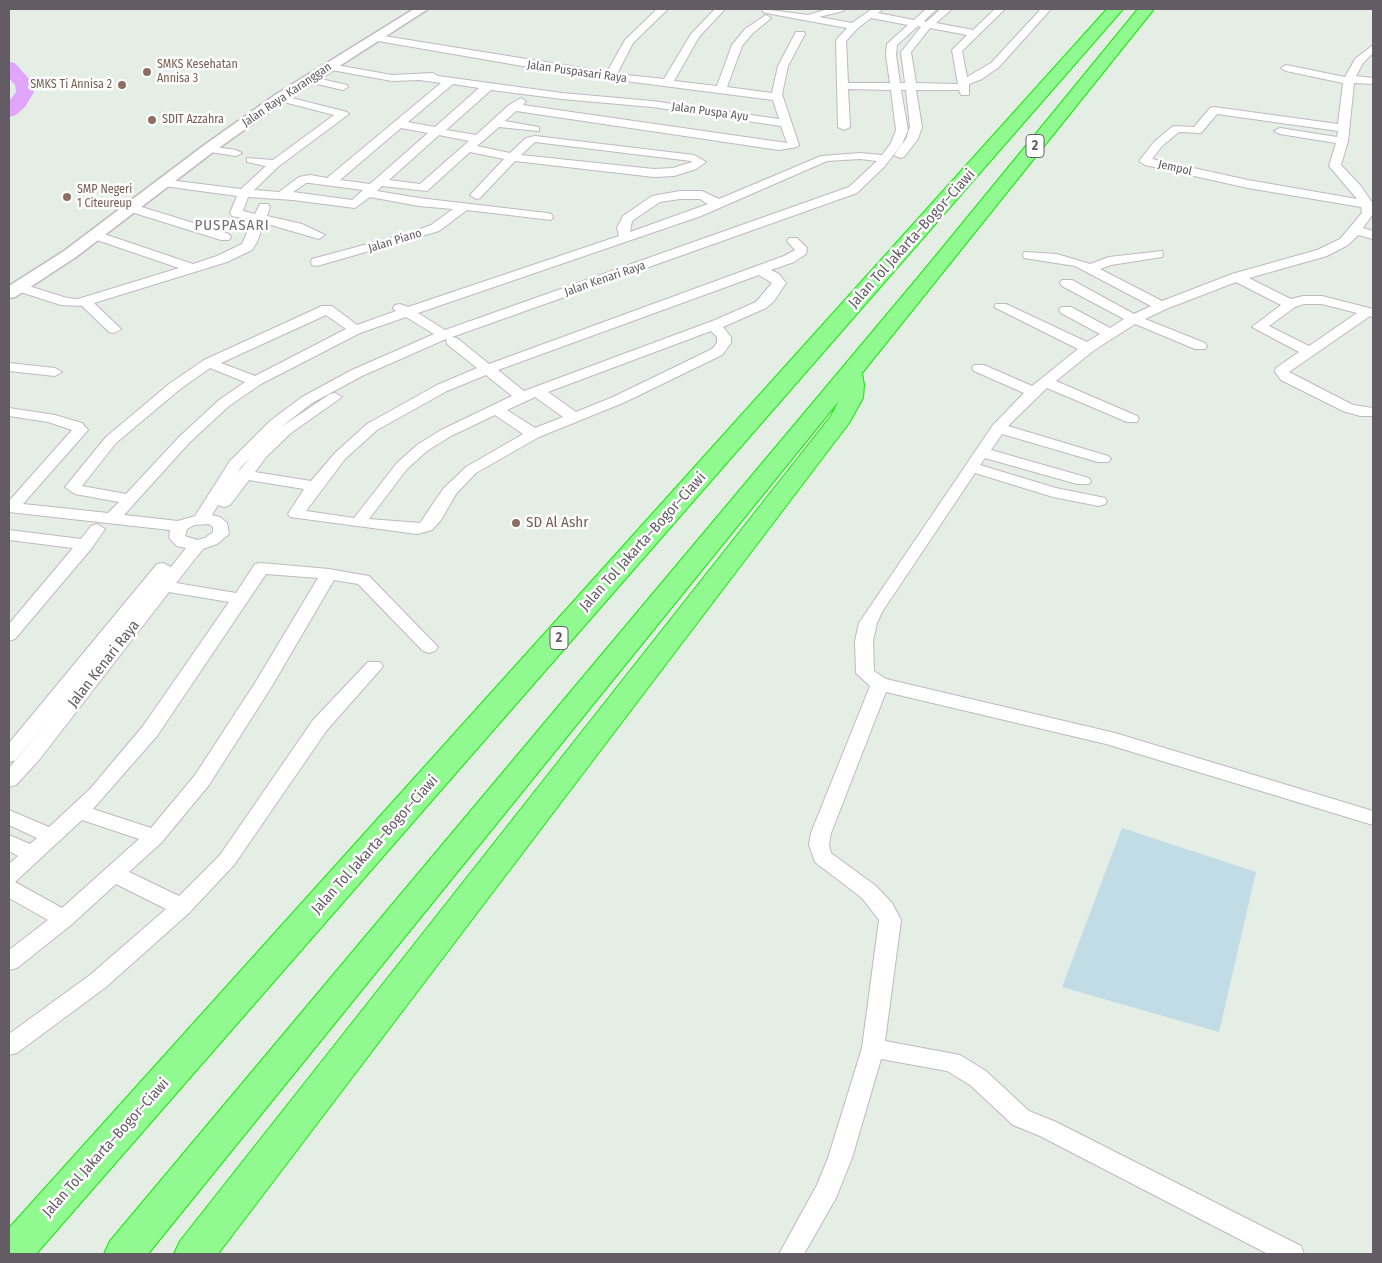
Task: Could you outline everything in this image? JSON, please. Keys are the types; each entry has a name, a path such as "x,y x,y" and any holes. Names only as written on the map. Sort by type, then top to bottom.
{"highway":[{"name":"Jalan Tol Jakarta–Bogor–Ciawi","path":"11,1254 1115,9"},
{"name":"2","path":"124,1254 1146,9"},
{"path":"194,1254 840,418 852,398 850,371"}],"street":[{"name":"Jalan Raya Karanggan","path":"11,291 95,235 208,149 280,98 422,9"},
{"path":"611,75 629,42 649,20 663,9"},
{"path":"636,102 660,81 712,9"},
{"path":"692,36 720,9"},
{"path":"805,17 840,9"},
{"name":"Jalan Kenari Raya","path":"207,519 235,464 274,424 336,384 448,338 829,204 864,194 885,164 900,138 902,130 891,49 897,40 926,19 947,9"},
{"path":"965,99 957,50 1000,9"},
{"path":"844,86 964,84 995,65 1046,9"},
{"path":"844,127 841,40 854,26 874,11 926,19 977,31"},
{"path":"722,89 737,45 766,14 805,17 854,26"},
{"name":"Jalan Kenari Raya","path":"885,164 908,146 915,132 908,47 926,19"},
{"path":"513,108 788,147 793,145 784,123 778,96 783,66 800,34"},
{"name":"Jalan Puspasari Raya","path":"380,37 528,65 778,96"},
{"path":"1373,48 1359,61 1349,80 1336,168 1356,188 1369,210 1355,230 1344,242 1322,253 1236,277 1161,306 1134,319 1088,348 1034,392 998,428 971,467 868,623 864,641 865,673 880,684 1108,738 1373,818"},
{"path":"330,66 375,76 442,76 533,88 531,92 424,188 374,188"},
{"path":"1286,68 1349,80 1373,81"},
{"path":"422,77 531,92"},
{"path":"308,79 343,87"},
{"path":"331,181 449,82"},
{"path":"164,182 244,193 282,195 350,205 356,203 374,188 488,87"},
{"name":"Jalan Puspa Ayu","path":"531,92 593,100 636,102 784,123"},
{"path":"280,98 343,114 275,164 244,193 236,213 298,227 319,236"},
{"name":"Jempol","path":"1342,134 1214,110 1197,132 1178,128 1158,144 1145,161 1369,210"},
{"path":"496,123 535,129"},
{"path":"399,124 477,139"},
{"path":"1280,131 1342,134"},
{"path":"467,148 512,157 654,173 674,172 700,163 694,158 537,139 530,140 512,157 476,195"},
{"path":"208,149 236,153"},
{"path":"9,635 104,524 203,422 256,381 351,327 697,213 825,158 860,156 885,164"},
{"path":"251,160 275,164"},
{"path":"282,195 307,179 374,188 419,202 547,217"},
{"path":"11,291 66,302 85,302 222,258 247,247 261,218 267,195"},
{"path":"625,236 623,228 627,219 656,198 702,195 718,204"},
{"name":"Jalan Piano","path":"317,262 435,228 465,206"},
{"path":"132,208 225,237"},
{"path":"1355,230 1373,235"},
{"path":"95,235 192,268"},
{"path":"712,326 721,331 724,337 724,343 717,352 618,400 534,434 471,470 448,492 426,527 417,529 296,514 315,486 340,456 372,427 442,388 488,369 798,255 801,248 793,241"},
{"path":"1090,268 1109,261 1157,254"},
{"path":"1029,255 1057,258 1090,268 1161,306"},
{"path":"358,523 402,466 422,448 446,434 522,396 712,326 762,305 769,298 779,281 760,270"},
{"path":"1236,277 1290,304"},
{"path":"1067,283 1134,319 1200,346"},
{"path":"1310,352 1261,331 1259,327 1290,304 1303,300 1322,300 1370,312"},
{"path":"85,302 114,330"},
{"path":"1001,308 1088,348"},
{"path":"129,499 87,493 73,487 111,440 174,387 209,363 328,309 351,327"},
{"path":"403,310 448,338 522,396"},
{"path":"1066,310 1110,334"},
{"path":"1370,312 1283,368 1286,377 1354,410 1373,412"},
{"name":"Jalan Kenari Raya","path":"207,519 244,475 286,430 320,406 377,374 448,338"},
{"path":"209,363 256,381"},
{"path":"9,367 55,372"},
{"path":"979,368 1034,392"},
{"path":"1046,382 1132,419"},
{"path":"536,391 574,418"},
{"path":"496,409 534,434"},
{"path":"9,412 50,418 77,426 80,430 74,440 10,511"},
{"path":"998,428 1104,459"},
{"path":"982,452 1083,480"},
{"path":"971,467 1053,492 1099,502"},
{"path":"244,475 315,486"},
{"path":"10,511 104,524 184,538 211,541 220,534 222,526 207,519 184,538"},
{"path":"10,537 85,545"},
{"name":"Jalan Kenari Raya","path":"9,780 32,756 163,586 184,538"},
{"name":"Jalan Kenari Raya","path":"9,755 83,668 184,538"},
{"path":"9,876 97,794 150,731 261,568 329,574 357,578 368,582 429,647"},
{"path":"9,962 64,919 155,837 202,780 263,686 329,574"},
{"path":"163,586 241,599"},
{"path":"9,1046 98,981 182,907 227,860 320,725 374,666"},
{"path":"791,1254 827,1190 840,1158 874,1048 890,920 869,892 822,856 819,845 821,833 880,684"},
{"path":"78,811 155,837"},
{"path":"9,817 52,836"},
{"path":"9,842 33,855"},
{"path":"115,874 182,907"},
{"path":"9,888 64,919"},
{"path":"874,1048 952,1062 978,1078 1020,1118 1048,1129 1292,1254"}],"shaded area":[{"path":"1122,828 1256,872 1219,1032 1062,987"}],"waterway":[{"path":"9,67 24,84 25,92 18,103 9,111"}],"place":[{"name":"SMKS Kesehatan Annisa 3","path":"147,72"},
{"name":"SMKS Ti Annisa 2","path":"122,85"},
{"name":"SDIT Azzahra","path":"152,120"},
{"name":"SMP Negeri 1 Citeureup","path":"67,197"},
{"name":"SD Al Ashr","path":"516,523"}],"district":[{"name":"PUSPASARI","path":"232,226"}]}
